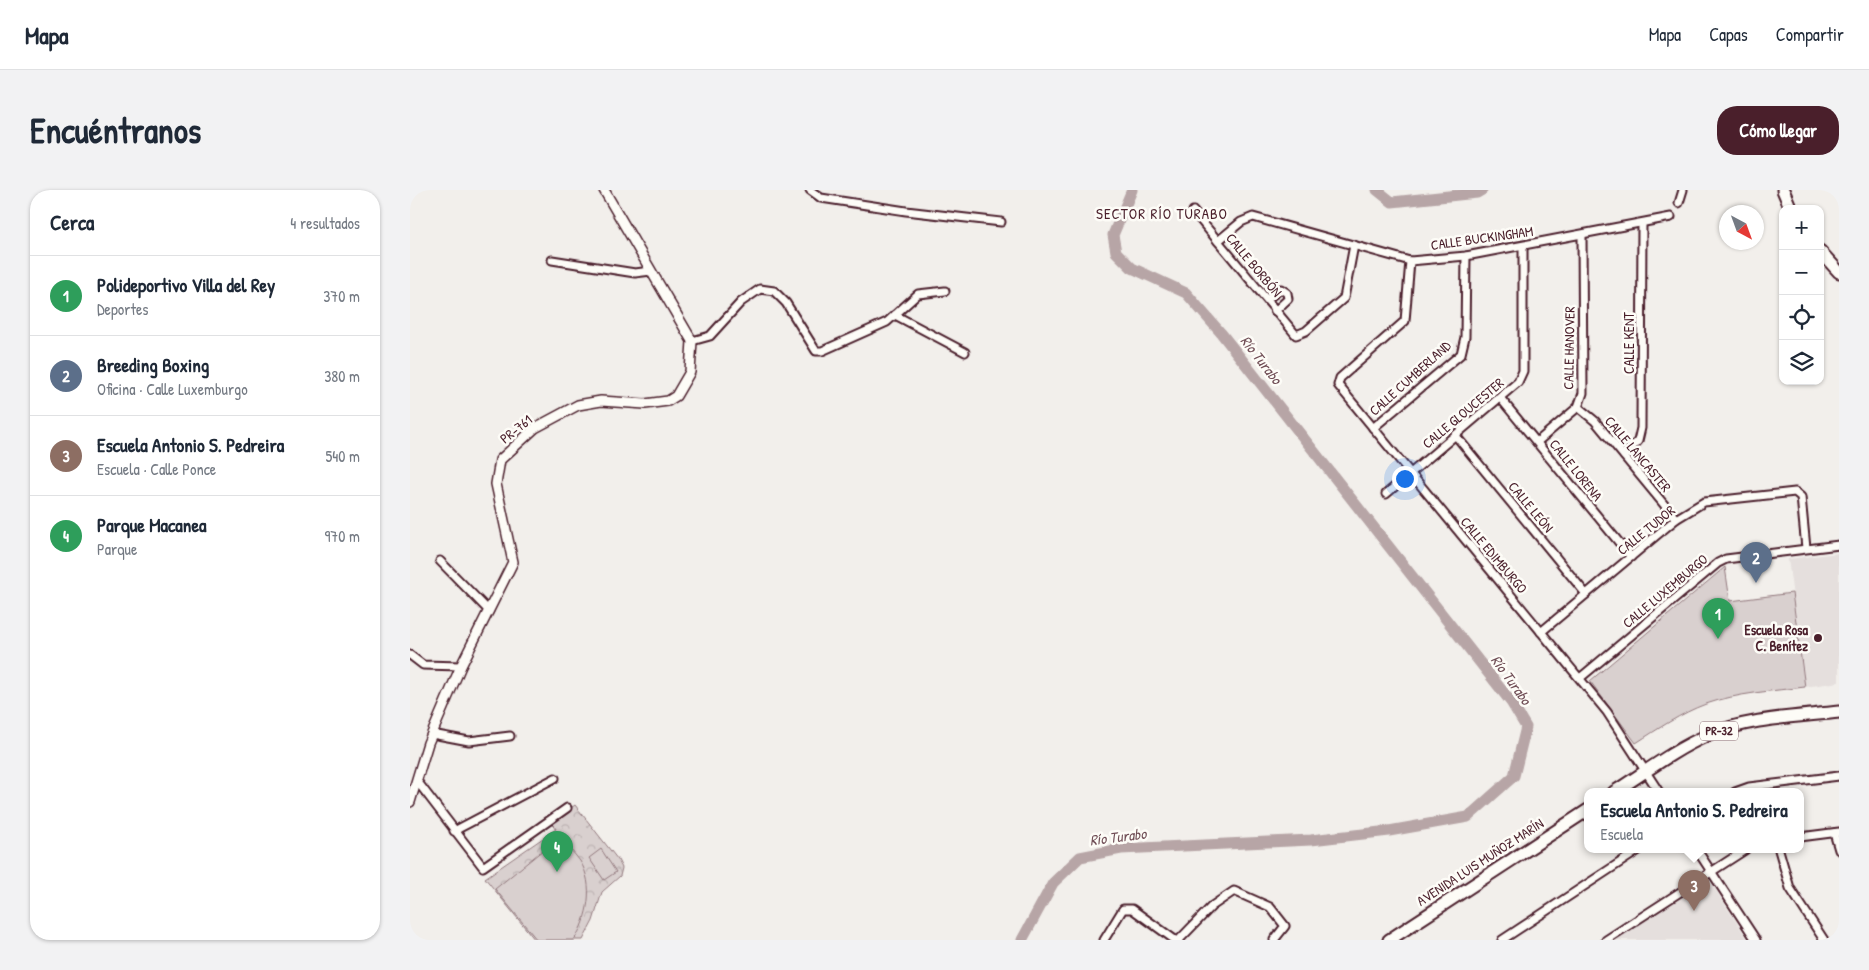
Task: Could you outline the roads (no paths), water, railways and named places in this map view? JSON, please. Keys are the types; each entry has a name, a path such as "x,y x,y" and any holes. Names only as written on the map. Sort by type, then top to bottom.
{"main road":[{"path":"1783,190 1789,205"},
{"path":"1824,255 1839,272"},
{"name":"PR-32","path":"1630,788 1690,744 1722,730 1746,723 1839,712"},
{"name":"PR-32","path":"1621,788 1696,748 1735,732 1839,718"},
{"name":"AVENIDA LUIS MUÑOZ MARÍN","path":"1389,940 1584,813"},
{"name":"AVENIDA LUIS MUÑOZ MARÍN","path":"1401,940 1584,820"}],"street":[{"path":"604,190 692,341 710,336 741,302 760,289 774,291 786,303 816,351 822,351 887,322 918,294 945,291"},
{"path":"810,190 821,198 906,211 1001,222"},
{"path":"1679,203 1683,190"},
{"name":"CALLE BORBÓN","path":"1193,211 1296,335 1306,331 1344,298 1354,245"},
{"name":"CALLE BUCKINGHAM","path":"1218,241 1241,222 1253,217 1410,261 1466,256 1671,217"},
{"name":"CALLE KENT","path":"1624,456 1638,441 1642,428 1642,224"},
{"name":"CALLE HANOVER","path":"1537,442 1578,407 1583,393 1582,235"},
{"name":"CALLE GLOUCESTER","path":"1386,494 1518,382 1523,371 1523,246"},
{"name":"CALLE CUMBERLAND","path":"1373,428 1461,354 1465,337 1466,256"},
{"path":"552,260 635,273 652,271"},
{"name":"CALLE EDIMBURGO","path":"1410,261 1406,321 1340,378 1338,385 1607,712 1656,788"},
{"path":"1267,299 1281,289 1287,293 1288,299 1276,311"},
{"path":"895,315 965,352"},
{"name":"PR-761","path":"410,802 432,734 461,666 513,562 496,484 500,460 535,428 578,405 601,401 645,404 668,401 676,396 690,372 692,341"},
{"name":"CALLE LORENA","path":"1500,399 1631,557"},
{"name":"CALLE LANCASTER","path":"1578,407 1595,421 1676,520"},
{"name":"CALLE LEÓN","path":"1456,436 1586,594"},
{"name":"CALLE TUDOR","path":"1541,632 1676,520 1704,502 1795,492 1800,497 1806,548"},
{"name":"CALLE LUXEMBURGO","path":"1580,678 1718,563 1726,559 1839,544"},
{"path":"440,561 489,611"},
{"path":"410,655 423,665 461,666"},
{"path":"432,734 469,741 510,736"},
{"path":"1746,788 1839,776"},
{"path":"454,831 555,778"},
{"path":"417,780 483,867 567,808"},
{"path":"1804,837 1836,833 1839,850"},
{"path":"1502,940 1634,853"},
{"path":"1699,853 1756,940"},
{"path":"1606,940 1740,853"},
{"path":"1780,853 1790,888 1824,940"},
{"path":"1104,940 1123,909 1132,908 1177,940 1212,906 1234,891 1270,907 1284,926 1274,940"}],"waterway":[{"name":"Río Turabo","path":"1022,940 1053,883 1080,857 1121,849 1311,840 1389,831 1468,817 1514,776 1526,727 1511,702 1221,333 1186,293 1132,268 1116,252 1113,235 1132,190"},
{"name":"Río Turabo","path":"1377,190 1392,202 1477,193 1482,190"}],"place":[{"name":"Breeding Boxing","path":"1756,583"},
{"name":"Escuela Rosa C. Benítez","path":"1818,638"},
{"name":"Polideportivo Villa del Rey","path":"1718,639"},
{"name":"Parque Macanea","path":"557,872"},
{"name":"Escuela Antonio S. Pedreira","path":"1694,911"}],"district":[{"name":"SECTOR RÍO TURABO","path":"1162,214"}]}
